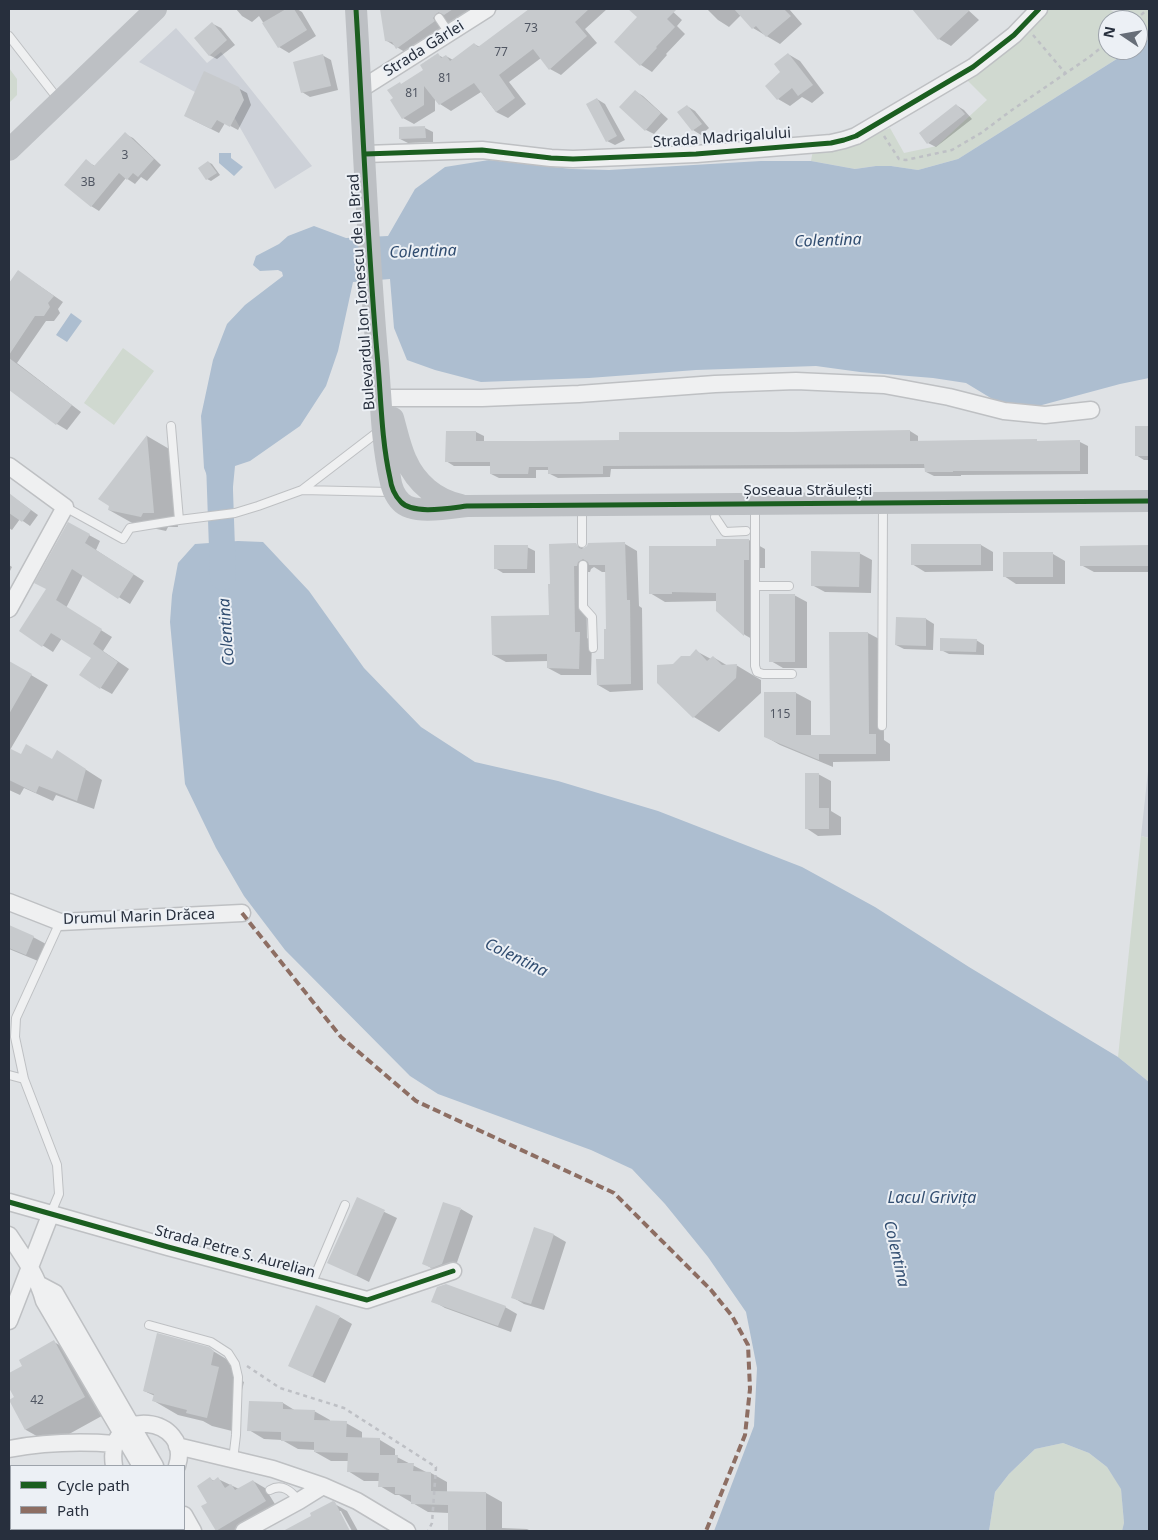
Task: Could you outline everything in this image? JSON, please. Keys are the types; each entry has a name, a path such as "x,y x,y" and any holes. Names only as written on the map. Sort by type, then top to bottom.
{"street":[{"path":"9,150 156,9"},
{"name":"Bulevardul Ion Ionescu de la Brad","path":"356,9 373,306 390,479 395,492"},
{"name":"Strada Gârlei","path":"361,89 487,9"},
{"name":"Strada Madrigalului","path":"365,154 482,150 573,159 696,154 831,143 856,136 973,68 1014,35 1039,9"},
{"name":"Bulevardul Ion Ionescu de la Brad","path":"378,359 406,460 417,478 439,498 467,506"},
{"path":"388,398 482,398 579,394 714,384 796,381 884,386 949,397 1004,411 1045,415 1091,410"},
{"path":"9,466 64,507 9,608"},
{"path":"395,492 401,502 416,509 467,506"},
{"name":"Șoseaua Străulești","path":"467,506 1149,501"},
{"name":"Drumul Marin Drăcea","path":"9,902 60,922 242,913"},
{"name":"Strada Petre S. Aurelian","path":"9,1202 367,1300 453,1271"},
{"path":"9,1321 51,1214"},
{"path":"9,1235 40,1285 55,1293 122,1435 140,1465"},
{"path":"9,1449 42,1443 86,1441 122,1435 142,1423 153,1424 164,1428 172,1436 177,1446 179,1460 177,1465"},
{"path":"114,1465 112,1456 122,1435"},
{"path":"122,1435 154,1465"},
{"path":"177,1446 273,1469 322,1486 356,1501 408,1531"},
{"path":"244,1531 322,1486"},
{"path":"185,1517 193,1531"}],"lane":[{"path":"439,18 449,33"},
{"path":"9,36 60,101"},
{"path":"171,426 179,520"},
{"path":"64,507 123,539 130,528 235,512 302,490 384,427"},
{"path":"302,490 395,492"},
{"path":"882,502 882,726"},
{"path":"755,503 755,666 757,672 763,674 792,674"},
{"path":"582,505 582,543"},
{"path":"715,517 725,532 746,531"},
{"path":"582,566 583,607 592,617 593,648"},
{"path":"755,586 789,586"},
{"path":"51,1214 59,1194 57,1165 24,1079 15,1037 16,1018 60,922"},
{"path":"9,1075 24,1079"},
{"path":"311,1285 345,1205"},
{"path":"149,1325 212,1342 228,1353 235,1364 238,1377 233,1460"},
{"path":"270,1490 276,1487 283,1488 292,1493 299,1501"}],"path":[{"path":"1024,24 1066,74"},
{"path":"876,124 899,159 906,160 952,150 981,133 1098,50"},
{"path":"228,1353 280,1388 344,1408 436,1467 432,1523 428,1531"}],"shaded area":[{"path":"1048,9 1109,9 1111,10 1098,10 1098,60 1115,60 958,159 918,170 891,166 855,169 811,161 813,150 859,140 890,128 904,153 937,146 987,100 966,79 1018,42"},
{"path":"1123,9 1149,9 1149,39 1148,10"},
{"path":"176,28 207,63 221,52 312,166 275,189 234,117 195,92 139,62"},
{"path":"9,68 17,79 17,95 9,103"},
{"path":"123,348 154,371 114,425 84,403"},
{"path":"1149,762 1149,838 1141,836"},
{"path":"1141,836 1149,838 1149,1082 1118,1057"},
{"path":"1063,1443 1089,1453 1107,1467 1121,1488 1124,1523 1122,1531 989,1531 995,1492 1009,1474 1035,1449"}],"water":[{"path":"1148,40 1149,378 1042,405 1023,406 994,400 966,383 816,366 696,370 589,378 481,382 435,370 407,360 394,328 390,279 353,282 338,351 326,386 300,426 250,461 235,466 232,497 215,496 204,468 201,416 213,360 227,324 245,305 283,276 282,272 278,270 260,271 253,265 256,256 279,244 288,236 314,226 346,238 388,236 415,189 445,167 489,160 572,169 609,170 761,161 811,161 855,169 891,166 918,170 958,159 1115,60 1148,60"},
{"path":"219,153 231,153 231,158 243,167 234,176 219,163"},
{"path":"71,313 82,321 67,342 56,335"},
{"name":"Lacul Grivița","path":"238,541 263,542 309,591 364,668 421,727 475,762 558,781 658,811 802,867 875,907 969,967 1118,1057 1149,1082 1149,1531 1122,1531 1124,1523 1121,1489 1107,1467 1089,1453 1063,1443 1035,1449 1009,1474 995,1492 989,1531 714,1531 754,1426 757,1368 746,1312 708,1257 665,1204 632,1169 591,1150 438,1094 410,1076 285,950 244,896 216,848 185,784 170,622 172,595 178,563 195,544"}],"building":[{"path":"286,9 294,9 307,30 278,48 262,23"},
{"path":"380,9 453,9 444,15 439,12 436,14 433,18 435,21 396,49 392,42 385,41"},
{"path":"529,9 589,9 575,22 587,36 549,70 533,49 499,75 515,98 496,112 474,83 439,105 424,86 424,105 402,119 390,100 393,98 387,90 400,82 401,84 423,70 420,65 438,53 441,58 446,55 450,61 474,43 478,47"},
{"path":"628,9 677,9 667,19 675,27 640,66 614,42 637,17"},
{"path":"734,9 784,9 791,16 766,37 756,26 752,29"},
{"path":"912,9 971,9 938,40"},
{"path":"212,22 227,40 209,56 194,38"},
{"path":"788,53 813,85 798,96 792,88 777,100 765,86 780,72 774,64"},
{"path":"323,54 331,86 301,93 293,62"},
{"path":"204,71 239,87 244,100 230,127 217,120 211,129 184,116"},
{"path":"635,90 661,113 645,131 619,107"},
{"path":"597,98 617,136 606,142 586,104"},
{"path":"956,104 965,114 927,144 919,133"},
{"path":"687,105 702,124 692,131 677,112"},
{"path":"425,126 426,138 399,139 399,127"},
{"path":"125,132 154,159 138,177 133,173 127,180 119,173 91,207 64,185 86,159 94,166"},
{"path":"208,161 217,173 206,180 198,168"},
{"path":"18,270 54,296 48,303 50,307 44,316 35,316 9,355 9,283"},
{"path":"9,358 72,405 56,425 9,390"},
{"path":"1135,426 1149,426 1149,456 1135,456"},
{"path":"910,430 910,441 1080,440 1080,471 925,472 924,464 603,466 603,474 548,474 548,467 529,467 528,474 490,474 490,462 445,462 446,431 476,431 476,441 532,441 619,440 619,432"},
{"path":"147,435 154,513 143,513 141,517 108,510 109,506 98,499"},
{"path":"9,493 31,510 22,522 9,513"},
{"path":"68,522 90,534 85,543 134,574 118,599 72,569 56,600 102,629 93,644 118,662 100,689 79,675 91,658 51,633 42,647 19,631 46,589 34,583"},
{"path":"716,539 749,539 749,560 744,560 744,636 716,611 716,593 672,592 672,594 649,594 649,546 716,546"},
{"path":"625,542 627,600 630,600 631,684 597,685 596,659 604,659 604,629 606,629 605,565 589,565 583,559 578,562 577,566 574,566 575,632 580,632 579,669 547,668 547,654 492,655 491,616 549,615 549,544 576,543 582,549 588,543"},
{"path":"911,544 981,544 981,565 911,565"},
{"path":"494,545 528,545 527,569 494,569"},
{"path":"1149,545 1149,566 1080,566 1080,546"},
{"path":"811,551 860,552 859,587 811,586"},
{"path":"1003,552 1053,552 1053,577 1003,577"},
{"path":"769,594 795,594 795,662 769,662"},
{"path":"896,617 926,618 926,646 895,645"},
{"path":"829,632 868,632 869,734 876,734 876,754 819,754 819,760 764,737 764,692 796,692 796,735 830,735"},
{"path":"940,638 977,639 976,652 940,651"},
{"path":"696,649 707,661 713,656 722,665 737,664 736,678 693,718 657,683 657,665 673,664 681,656 690,656"},
{"path":"9,661 32,674 9,714"},
{"path":"26,744 52,759 57,750 86,769 77,801 39,786 36,793 9,780 9,748 21,754"},
{"path":"805,773 819,773 819,808 829,808 829,829 805,829"},
{"path":"9,925 34,936 26,955 9,948"},
{"path":"357,1197 385,1210 356,1276 327,1263"},
{"path":"443,1202 461,1208 442,1264 432,1268 422,1264"},
{"path":"534,1227 554,1234 531,1304 511,1298"},
{"path":"446,1284 506,1306 498,1326 431,1302 437,1287"},
{"path":"316,1305 340,1316 312,1377 288,1366"},
{"path":"157,1333 209,1347 214,1351 211,1365 219,1367 207,1418 186,1413 187,1410 152,1401 154,1394 143,1391"},
{"path":"54,1340 85,1397 25,1430 9,1400 14,1397 9,1388 9,1373 22,1366 19,1360"},
{"path":"249,1401 283,1402 283,1409 315,1410 314,1420 347,1421 346,1437 380,1438 380,1455 398,1455 397,1463 414,1463 413,1471 431,1472 431,1491 486,1492 486,1531 448,1531 448,1505 411,1504 411,1495 395,1494 395,1487 378,1487 379,1473 347,1472 348,1453 314,1452 314,1442 281,1441 281,1432 247,1431"},
{"path":"210,1477 213,1481 218,1477 225,1488 231,1484 235,1490 253,1480 266,1501 216,1531 201,1506 207,1503 197,1486"},
{"path":"333,1501 350,1531 283,1531 311,1516 310,1513"}],"waterway":[{"name":"Colentina","path":"219,462 223,577"}],"marked path":[{"path":"242,913 341,1037 416,1101 614,1193 711,1290 732,1316 748,1345 750,1389 745,1435 706,1531"}],"cycle path":[{"path":"356,9 370,267 383,432 391,484 397,497 407,506 432,510 467,506 1149,501"},
{"path":"365,154 482,150 573,159 696,154 831,143 856,136 973,67 1014,35 1039,9"},
{"path":"9,1202 367,1300 453,1271"}]}
